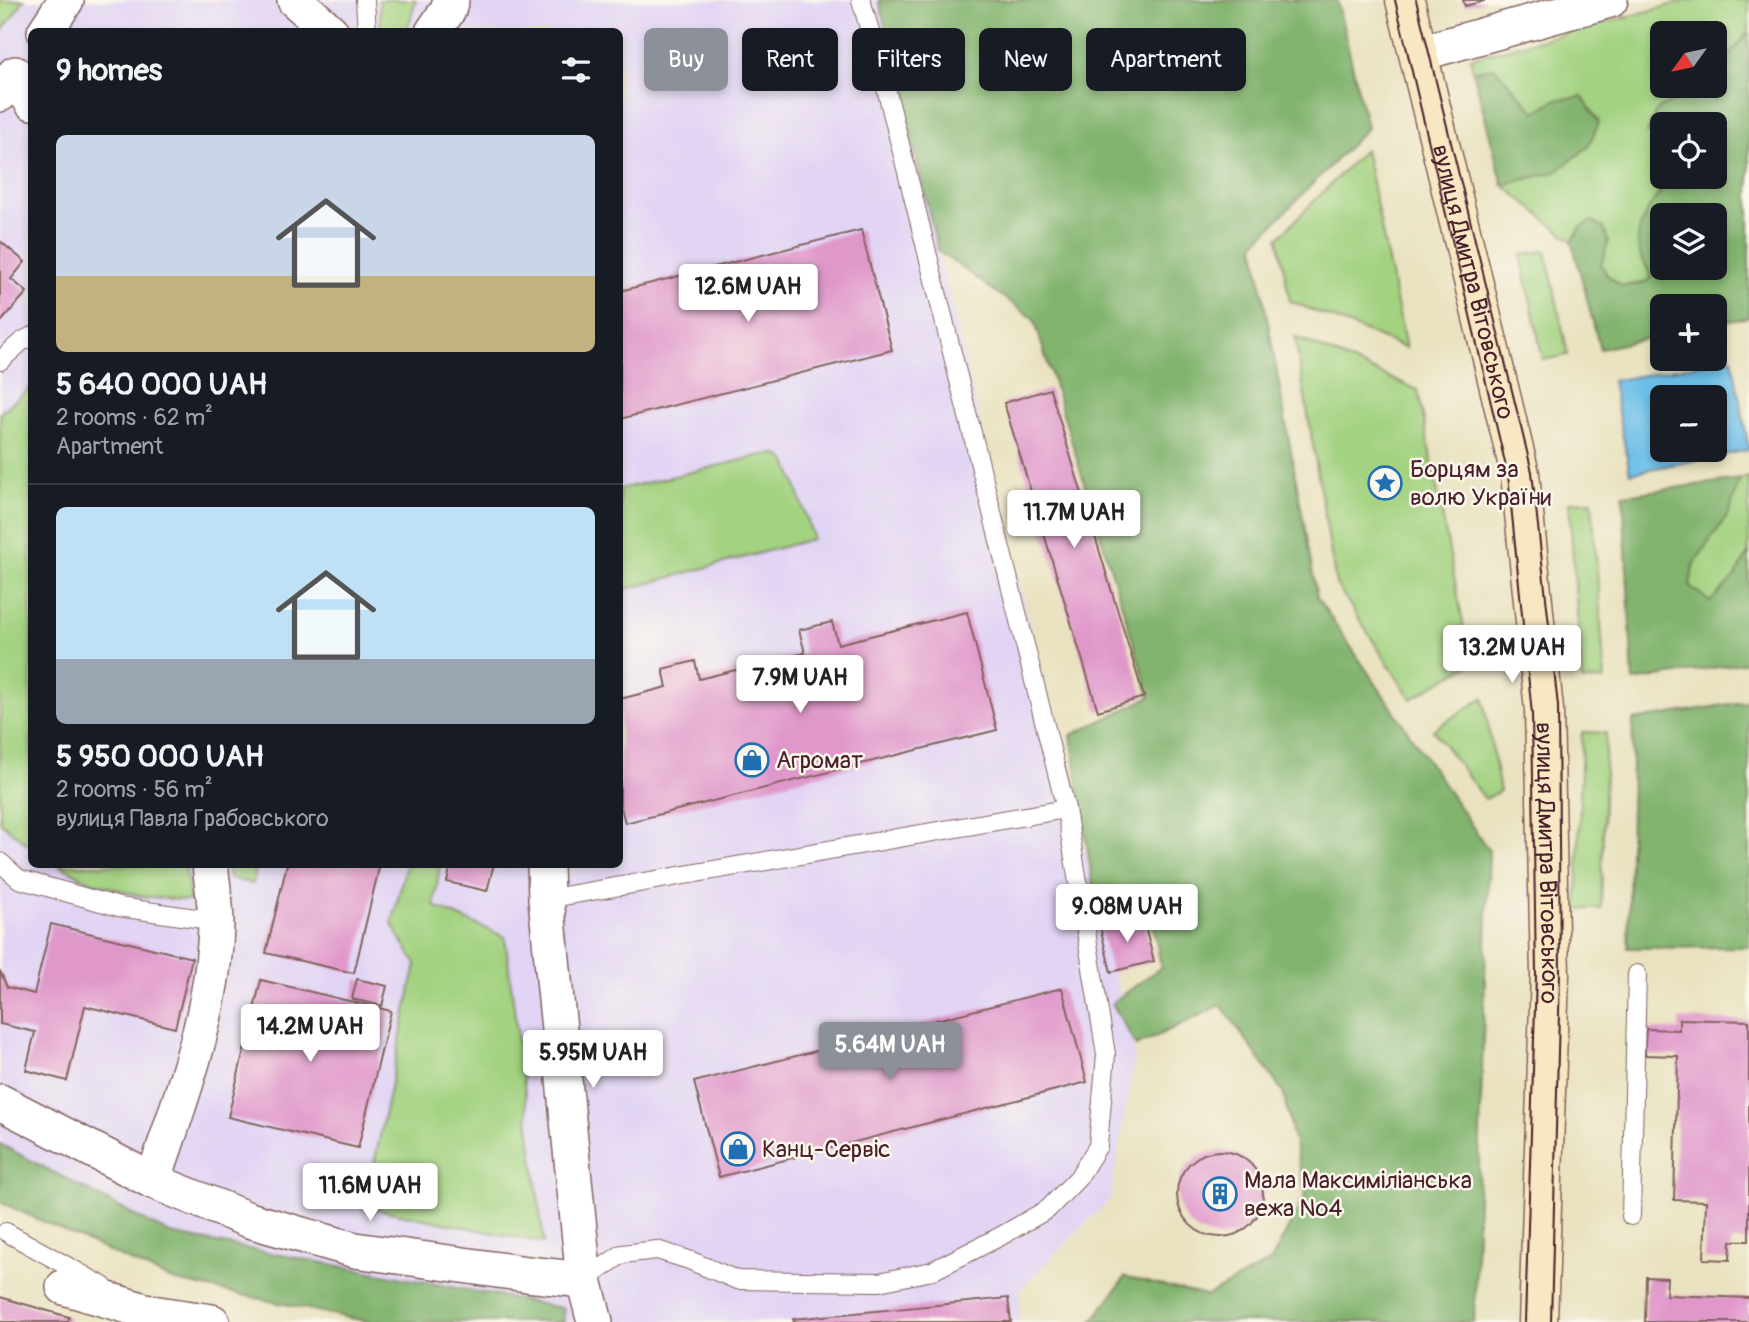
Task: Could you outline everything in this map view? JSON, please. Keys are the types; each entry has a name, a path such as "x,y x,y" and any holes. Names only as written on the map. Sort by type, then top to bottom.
{"main road":[{"name":"вулиця Дмитра Вітовського","path":"1405,0 1520,474 1544,710 1550,975 1538,1322"}],"street":[{"path":"48,28 66,0"},
{"path":"295,0 326,28"},
{"path":"436,28 448,10 451,0"},
{"path":"1418,54 1610,0"},
{"path":"153,1181 192,1060 212,982 216,921 210,868"},
{"path":"545,868 546,900 584,1280 595,1322"},
{"path":"0,1102 153,1181 249,1220 355,1250 584,1280"},
{"path":"64,1287 154,1317 212,1322"}],"lane":[{"path":"365,0 367,28"},
{"path":"584,1280 622,1254 657,1250 737,1280 879,1282 932,1270 1048,1209 1078,1178 1098,1146 1106,1054 1066,809 887,93 861,0"},
{"path":"0,361 28,338"},
{"path":"546,900 1066,809"},
{"path":"0,862 19,879 118,908 216,921"},
{"path":"1631,1216 1637,974"},
{"path":"6,1231 154,1317"}],"shaded area":[{"path":"0,0 879,0 886,28 852,28 852,91 900,91 1135,1057 1110,1199 1019,1290 1020,1322 564,1322 563,1308 170,1234 0,1144"}],"green space":[{"path":"0,0 24,0 0,34"},
{"path":"379,0 416,0 408,28 381,28"},
{"path":"879,0 1337,0 1367,128 1254,244 1317,597 1489,851 1474,1322 1092,1322 1125,1277 1207,1296 1271,1261 1306,1194 1283,1092 1221,1005 1136,1046 1112,1003 1161,967 1148,895 1093,887 1071,735 1150,697 1034,319 938,251 900,91 965,91 965,28 886,28"},
{"path":"1690,0 1749,0 1749,31 1727,58 1727,21 1650,21 1650,98 1680,98 1667,112 1650,112 1650,189 1661,189 1656,203 1650,203 1650,222 1640,254 1650,279 1621,286 1607,275 1601,265 1608,242 1581,227 1572,241 1503,185 1557,171 1555,100 1535,112 1495,68 1473,71 1471,58"},
{"path":"1749,31 1749,317 1727,322 1727,294 1650,294 1650,338 1600,349 1572,241 1581,227 1592,221 1604,228 1608,242 1601,265 1607,275 1621,286 1642,284 1650,279 1727,280 1727,203 1652,203 1664,189 1727,189 1727,112 1656,112 1683,98 1727,98 1727,58"},
{"path":"1495,68 1535,112 1555,100 1582,96 1599,122 1588,147 1557,171 1503,185 1473,71"},
{"path":"1365,149 1406,348 1290,301 1278,238"},
{"path":"1650,206 1650,274 1638,243"},
{"path":"1546,251 1568,355 1543,360 1521,255"},
{"path":"1295,337 1418,390 1471,664 1411,699 1336,584"},
{"path":"28,390 28,845 0,822 0,413"},
{"path":"777,454 786,460 812,539 623,590 623,488"},
{"path":"1749,477 1749,552 1735,576 1710,603 1690,586 1693,565 1729,513 1740,479"},
{"path":"1740,479 1729,513 1693,565 1690,586 1710,602 1735,576 1749,552 1749,662 1633,681 1623,495"},
{"path":"1592,501 1605,680 1582,681 1569,502"},
{"path":"1483,698 1500,791 1485,799 1433,730"},
{"path":"1749,701 1749,947 1628,948 1633,720"},
{"path":"1582,732 1606,733 1601,909 1577,909"},
{"path":"64,868 185,868 190,901 140,896 92,882"},
{"path":"228,868 256,868 253,884 229,878"},
{"path":"405,868 440,868 434,906 505,937 544,1243 365,1207 416,964 392,924"},
{"path":"0,1144 170,1234 563,1308 564,1322 369,1322 172,1280 0,1202"}],"water":[{"path":"1732,358 1749,450 1727,454 1727,385 1650,385 1650,462 1687,462 1630,473 1612,381 1664,371 1727,371 1727,359"}],"building":[{"path":"1463,0 1484,0 1484,1 1465,6"},
{"path":"861,230 892,350 623,418 623,290"},
{"path":"0,241 25,262 11,279 27,292 0,323"},
{"path":"1050,389 1144,697 1098,711 1004,403"},
{"path":"967,612 997,730 625,823 623,698 667,687 663,669 695,661 699,679 805,653 799,630 832,622 838,644"},
{"path":"286,868 379,868 354,973 266,953"},
{"path":"450,868 493,868 487,891 447,882"},
{"path":"1142,916 1154,961 1111,972 1100,927"},
{"path":"51,924 192,958 175,1028 85,1006 67,1081 26,1070 35,1032 0,1024 0,971 7,987 34,994"},
{"path":"357,979 387,986 382,1006 352,999"},
{"path":"261,980 391,1011 358,1148 228,1117"},
{"path":"1062,988 1087,1082 719,1177 694,1082"},
{"path":"1679,1019 1749,1021 1749,1241 1731,1241 1730,1260 1704,1259 1706,1201 1674,1200 1678,1056 1645,1055 1645,1043 1646,1029 1679,1030"},
{"name":"Мала Максиміліанська вежа №4","path":"1212,1151 1228,1151 1251,1163 1260,1177 1263,1194 1260,1211 1251,1225 1228,1237 1212,1237 1196,1230 1184,1218 1177,1202 1177,1186 1184,1170 1196,1158"},
{"path":"1646,1277 1667,1278 1666,1295 1749,1298 1749,1322 1645,1322"},
{"path":"0,1297 69,1317 68,1322 0,1322"},
{"path":"1008,1298 1011,1322 794,1322 793,1319"}],"tram line":[{"path":"1395,0 1508,475 1532,714 1536,975 1525,1322"},
{"path":"1416,0 1532,472 1558,706 1560,975 1551,1322"}],"place":[{"name":"Борцям за волю України","path":"1385,483"},
{"name":"Агромат","path":"752,760"},
{"name":"Канц-Сервіс","path":"738,1149"},
{"name":"Мала Максиміліанська вежа №4","path":"1220,1194"}]}
